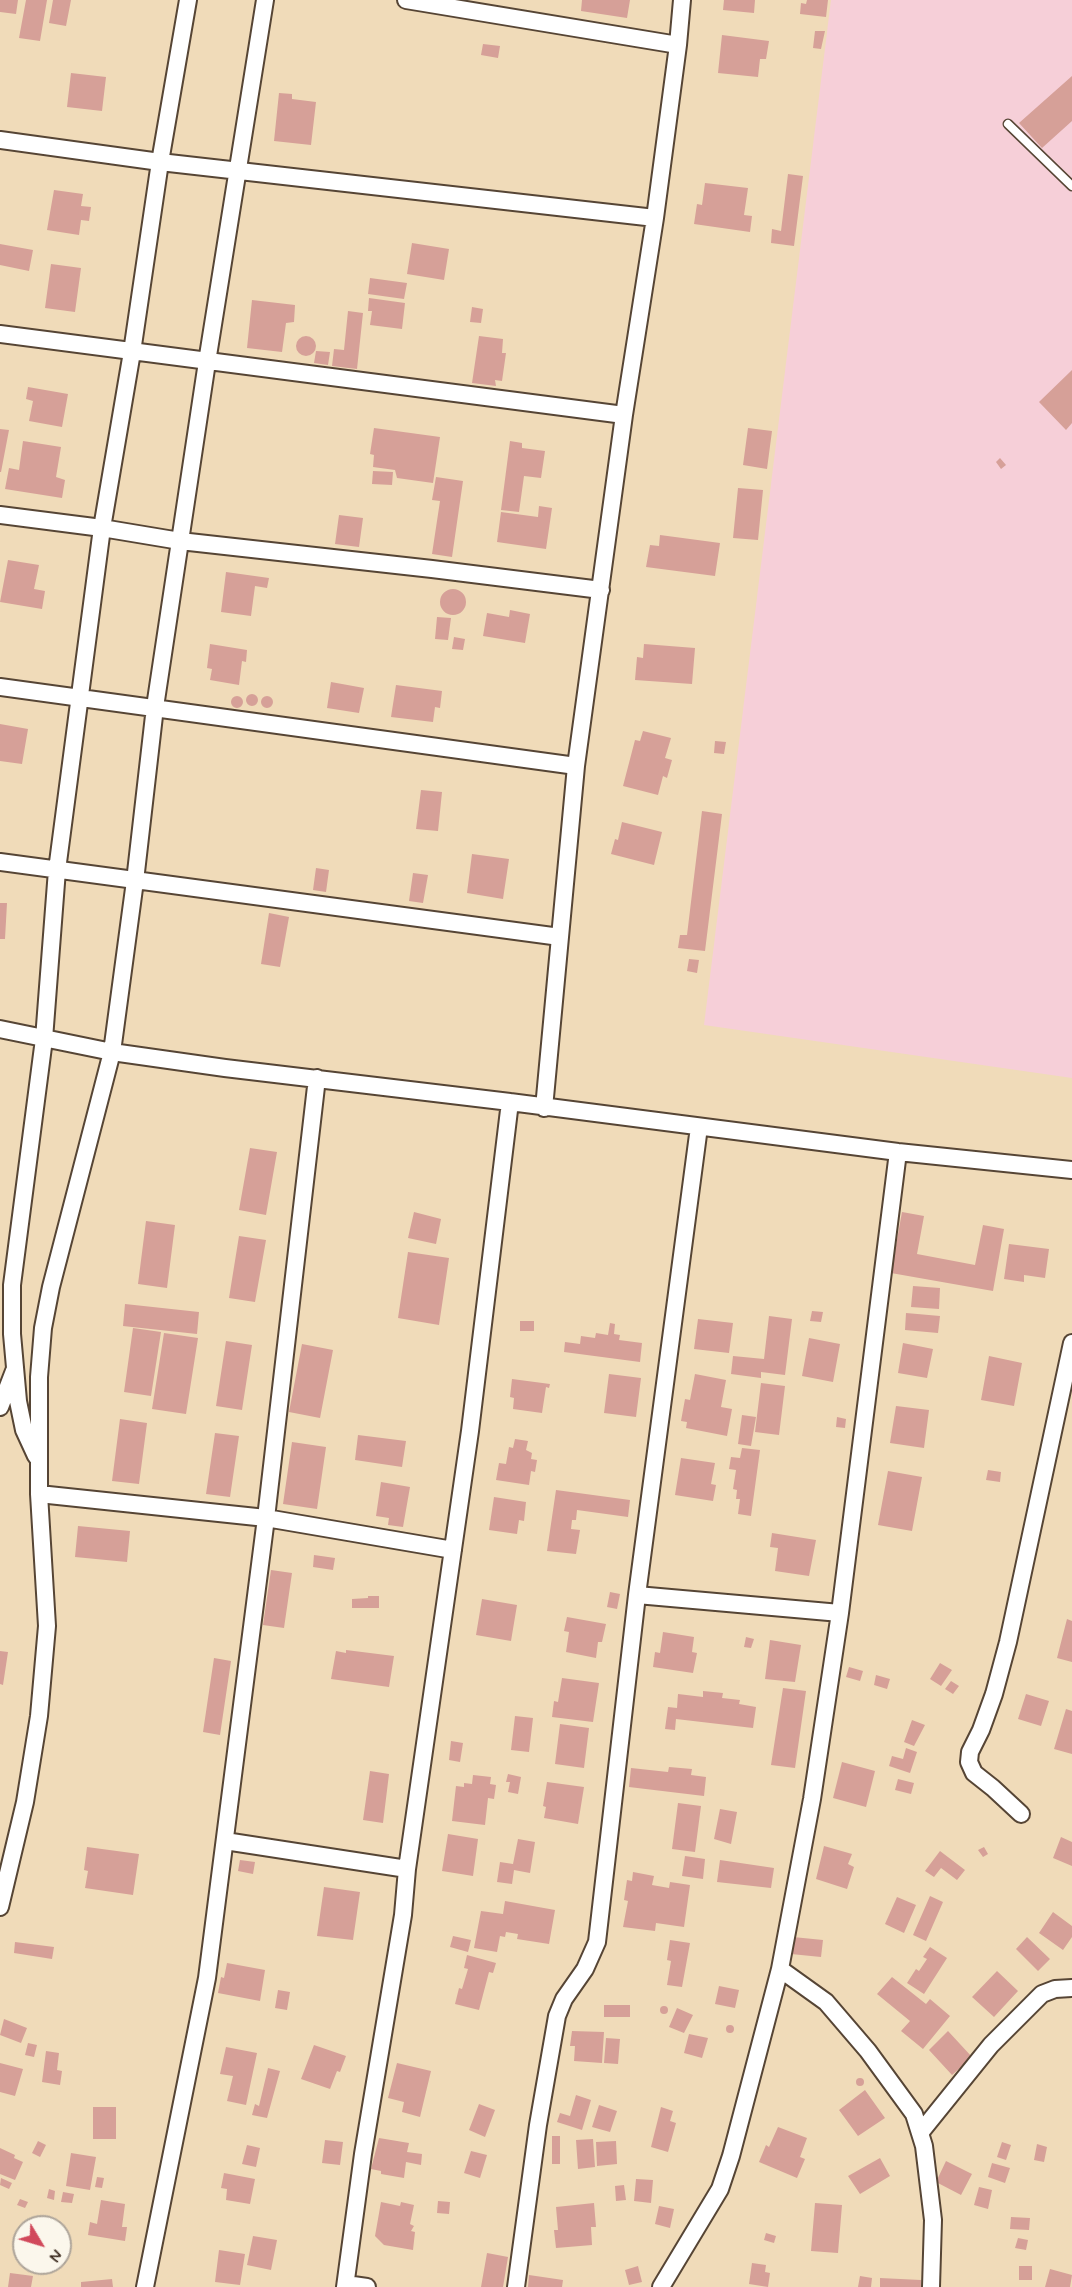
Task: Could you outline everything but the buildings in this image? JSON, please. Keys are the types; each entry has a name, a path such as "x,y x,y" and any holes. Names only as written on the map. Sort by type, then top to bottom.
{"street":[{"path":"39,1463 24,1430 6,1285 44,1039 57,870 102,528 188,0"},
{"path":"0,1907 25,1802 39,1716 47,1626 39,1494 39,1377 43,1328 51,1287 112,1052 155,707 265,0"},
{"path":"406,0 678,45"},
{"path":"544,1108 576,766 624,415 655,218 682,0"},
{"path":"0,140 160,162 655,218"},
{"path":"0,334 624,415"},
{"path":"0,515 180,541 601,590"},
{"path":"0,687 576,766"},
{"path":"0,862 560,937"},
{"path":"0,1029 112,1052 225,1068 898,1152 1072,1170"},
{"path":"145,2287 207,1978 266,1518 317,1078"},
{"path":"366,2287 346,2285 363,2154 403,1915 407,1869 470,1431 510,1102"},
{"path":"516,2287 538,2125 557,2016 564,1999 585,1969 597,1942 636,1595 699,1127"},
{"path":"662,2287 720,2188 780,1969 812,1799 840,1613 898,1152"},
{"path":"1021,1815 974,1773 969,1762 969,1752 981,1730 994,1694 1008,1642 1072,1342"},
{"path":"0,1407 15,1368"},
{"path":"39,1494 266,1518 453,1550"},
{"path":"636,1595 840,1613"},
{"path":"225,1842 407,1869"},
{"path":"780,1969 826,2002 868,2051 914,2114 924,2146 933,2220 931,2287"},
{"path":"920,2133 991,2045 1042,1994 1054,1989 1072,1988"}],"lane":[{"path":"1008,124 1072,186"}],"shaded area":[{"path":"831,0 1072,0 1072,1078 704,1025"}]}
